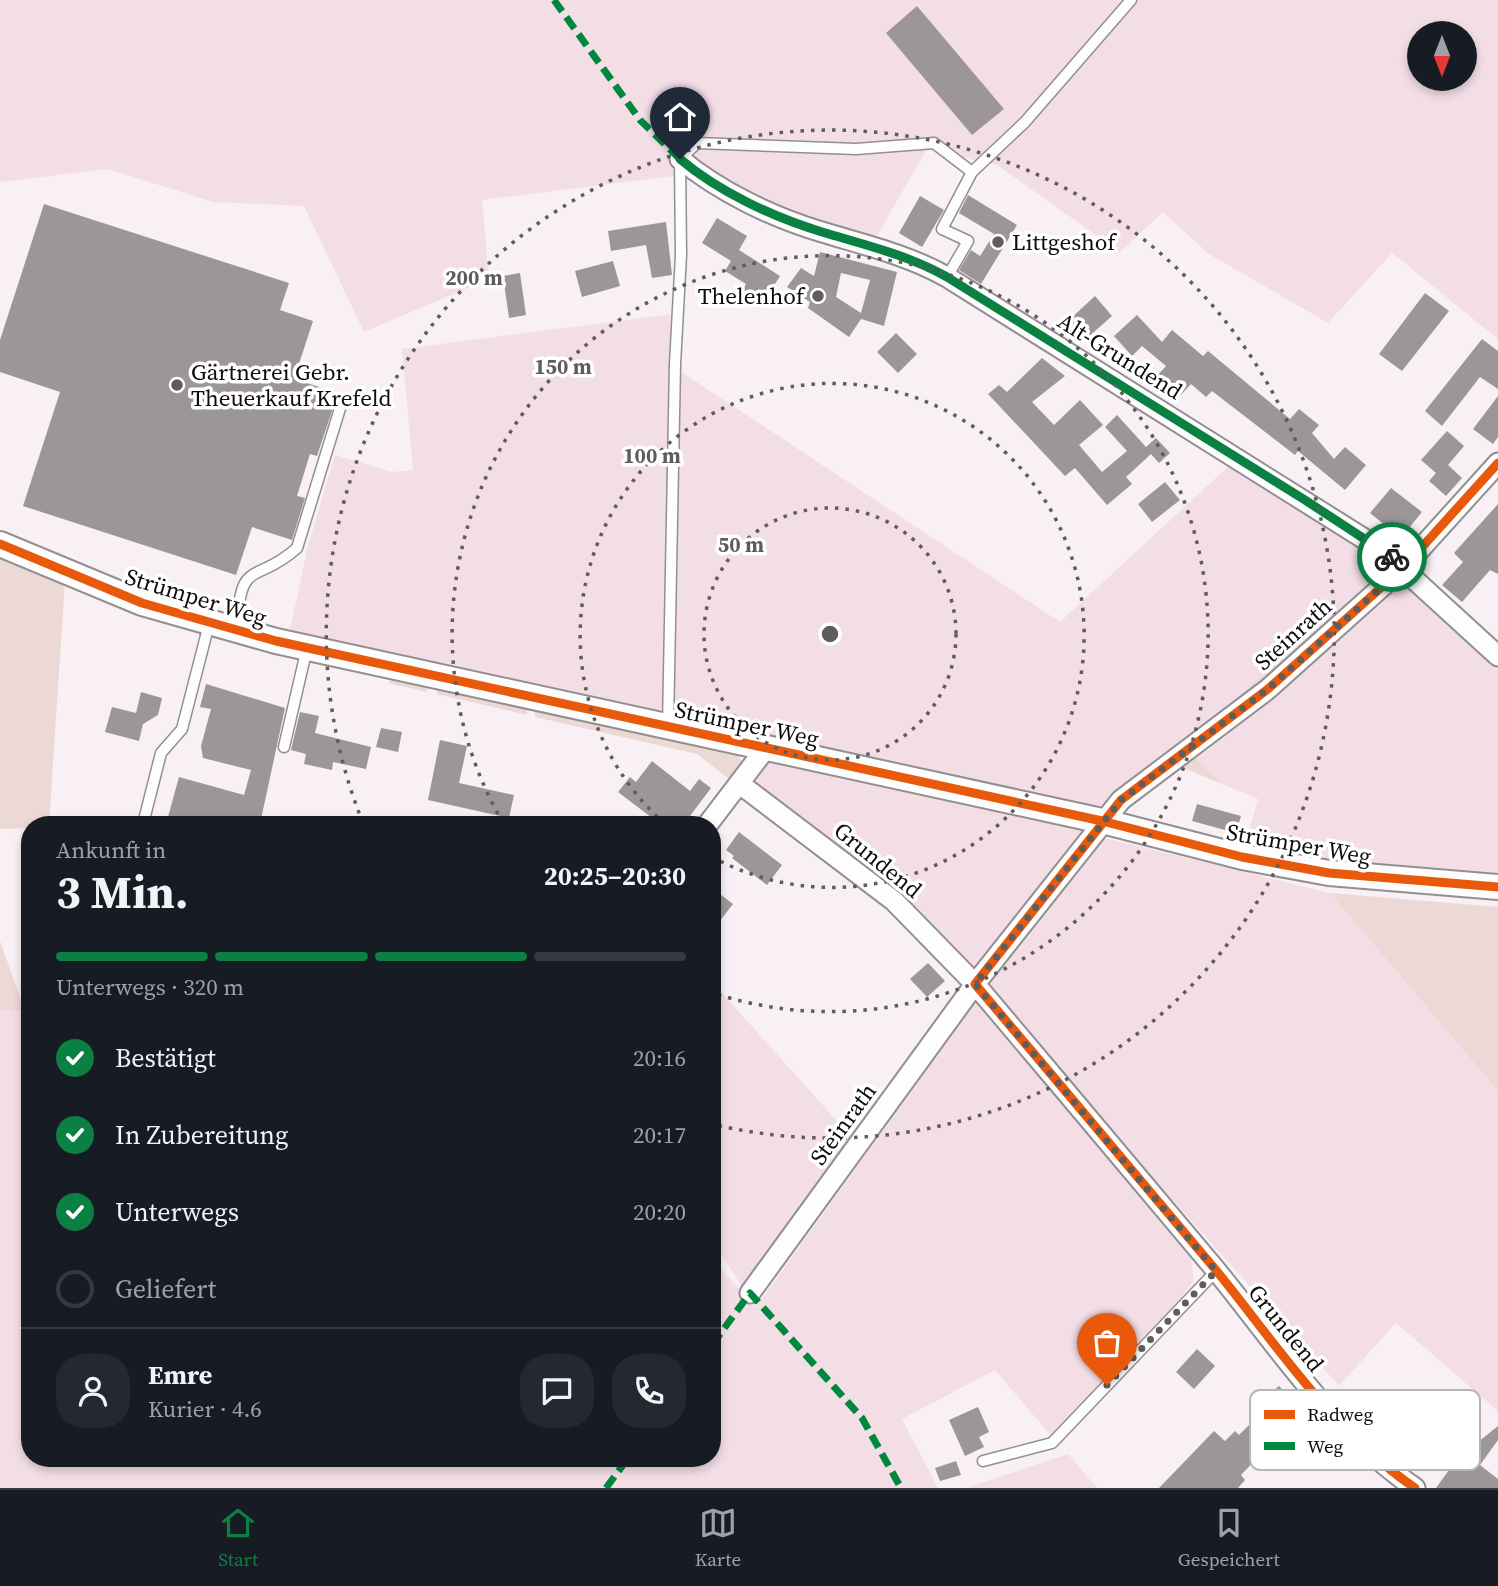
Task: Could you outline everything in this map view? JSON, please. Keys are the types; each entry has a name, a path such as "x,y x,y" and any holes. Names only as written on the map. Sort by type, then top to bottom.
{"street":[{"name":"Alt-Grundend","path":"680,159 705,178 784,218 912,259 947,277 1305,500 1404,567 1498,656"},
{"name":"Steinrath","path":"1102,821 1121,800 1268,689 1404,567 1498,463"},
{"name":"Strümper Weg","path":"0,544 142,603 209,624 307,648 1102,821 1242,856 1329,873 1498,887"},
{"name":"Strümper Weg","path":"714,816 765,748"},
{"name":"Grundend","path":"740,783 894,901 975,984 1216,1271 1311,1390"},
{"path":"975,984 1102,821"},
{"name":"Steinrath","path":"750,1293 975,984"},
{"name":"Grundend","path":"1392,1470 1415,1488"}],"lane":[{"path":"947,277 968,242 942,229 972,172 1025,122 1130,0"},
{"path":"668,726 675,364 681,255 680,159 697,143 856,149 933,143 972,172"},
{"path":"237,631 240,587 256,570 287,556 297,548 342,402"},
{"path":"145,816 161,753 182,729 209,624"},
{"path":"284,747 307,648"},
{"path":"983,1461 1052,1443 1216,1271"}],"shaded area":[{"path":"0,0 1498,0 1498,339 1392,253 1328,323 1209,254 1163,212 1120,252 997,165 927,149 875,239 801,219 695,162 673,176 482,200 489,279 364,332 304,206 213,202 108,169 0,182"},
{"path":"673,314 664,704 659,711 290,630 308,546 335,455 392,472 413,470 402,349"},
{"path":"680,371 1060,622 1232,463 1388,566 1166,760 1098,810 679,721 673,707"},
{"path":"0,551 65,581 50,816 21,816 21,828 0,829"},
{"path":"1388,566 1390,572 1265,684 1166,760"},
{"path":"1400,580 1411,582 1498,663 1498,669 1408,586 1394,592 1197,758 1222,784 1176,765 1263,699"},
{"path":"1408,586 1498,669 1498,876 1329,861 1245,845 1258,799 1222,784 1197,759 1394,592"},
{"path":"398,675 428,686 427,692 388,683"},
{"path":"438,687 522,703 527,709 527,715 437,694"},
{"path":"547,707 730,747 742,761 742,771 734,783 697,754 535,717 535,711"},
{"path":"770,758 1082,825 1080,841 978,973 756,786 754,775"},
{"path":"1105,838 1330,893 1498,1091 1498,1411 1480,1395 1480,1390 1474,1390 1396,1323 1339,1386 993,999 990,989 993,967 1089,844"},
{"path":"1330,893 1498,907 1498,1091"},
{"path":"0,941 21,1000 21,1011 0,1009"},
{"path":"721,994 855,1141 745,1291 721,1254"},
{"path":"976,1001 1191,1258 1194,1280 1182,1297 1052,1437 995,1370 902,1419 938,1488 0,1488 0,1009 21,1011 21,1467 721,1467 721,1269 756,1307"},
{"path":"1068,1454 1097,1488 966,1488"}],"building":[{"path":"917,6 1004,109 972,135 886,33"},
{"name":"Littgeshof","path":"968,195 1017,225 981,284 959,270 971,250 980,256 994,234 959,213"},
{"path":"920,196 944,210 922,247 899,233"},
{"name":"Gärtnerei Gebr. Theuerkauf Krefeld","path":"44,204 289,283 280,310 313,321 294,379 338,393 317,456 310,454 297,496 305,498 292,540 252,527 236,575 23,506 60,392 0,372 0,340"},
{"path":"717,218 747,236 739,250 780,276 760,308 739,295 746,284 725,271 731,261 702,243"},
{"path":"666,222 672,275 652,278 646,245 611,251 608,231"},
{"name":"Thelenhof","path":"820,252 897,272 884,326 861,319 849,337 808,308 810,302 787,287 801,268 814,276","holes":["841,273 870,280 861,313 836,297"]},
{"path":"613,261 620,286 582,297 575,271"},
{"path":"520,273 526,315 509,318 503,276"},
{"path":"1425,293 1449,311 1402,371 1379,354"},
{"path":"1095,296 1112,316 1086,339 1068,321"},
{"path":"1137,315 1162,342 1172,330 1203,356 1208,351 1290,419 1299,409 1319,425 1312,433 1334,459 1345,447 1366,465 1345,490 1298,451 1295,455 1212,391 1206,397 1191,384 1179,397 1156,377 1166,366 1142,346 1132,356 1114,336"},
{"path":"896,333 917,354 898,373 877,352"},
{"path":"1482,339 1498,351 1498,389 1480,377 1442,426 1425,411"},
{"path":"1042,358 1065,376 1032,402 1054,425 1080,400 1103,425 1079,445 1102,472 1127,451 1105,427 1117,415 1146,447 1156,438 1170,453 1159,463 1151,454 1126,477 1132,484 1107,505 1075,468 1065,476 988,394 999,385 1007,392"},
{"path":"1498,396 1498,437 1493,444 1473,429"},
{"path":"1447,431 1464,446 1448,465 1462,478 1446,496 1429,481 1436,473 1421,460"},
{"path":"1165,482 1180,500 1152,522 1138,504"},
{"path":"1391,488 1422,512 1401,538 1370,513"},
{"path":"1498,504 1498,574 1490,570 1462,602 1442,585 1463,562 1454,553"},
{"path":"206,684 285,708 262,816 168,816 179,777 244,795 251,770 203,758 201,746 211,709 200,707"},
{"path":"141,692 162,698 158,715 143,724 139,741 105,732 112,707 136,713"},
{"path":"300,712 319,716 315,733 371,747 366,769 333,762 332,770 304,764 306,754 291,750"},
{"path":"381,728 402,732 398,752 376,747"},
{"path":"440,740 467,746 459,783 514,795 509,816 428,800"},
{"path":"652,761 690,791 699,779 711,788 690,816 650,816 618,792 630,777 636,782"},
{"path":"1197,804 1241,816 1236,833 1192,821"},
{"path":"739,832 782,865 767,885 732,858 734,856 726,850"},
{"path":"721,895 733,904 721,919"},
{"path":"928,963 945,981 927,997 910,979"},
{"path":"1197,1349 1215,1366 1194,1389 1176,1372"},
{"path":"978,1407 989,1432 979,1437 984,1447 965,1456 949,1420"},
{"path":"1250,1424 1250,1466 1241,1475 1245,1480 1238,1488 1159,1488 1214,1431 1225,1441 1235,1431 1239,1435"},
{"path":"1498,1426 1498,1440 1480,1465 1480,1440"},
{"path":"956,1461 961,1475 940,1481 935,1468"},
{"path":"1480,1465 1498,1479 1498,1488 1436,1488 1449,1470 1480,1470"}],"marked path":[{"path":"554,0 640,120 680,159"},
{"path":"721,1333 750,1293 862,1418 901,1488"},
{"path":"606,1488 621,1467"}],"cycle path":[{"path":"1311,1390 1215,1269 975,984 1121,800 1268,689 1404,567 1498,463"},
{"path":"0,544 142,603 276,641 1102,821 1242,857 1329,873 1498,887"},
{"path":"1390,1470 1415,1488"}],"way so far":[{"path":"1107,1385 1216,1271 975,984 1121,800 1268,689 1404,567 1392,557"}],"place":[{"name":"Littgeshof","path":"998,242"},
{"name":"Thelenhof","path":"818,296"},
{"name":"Gärtnerei Gebr. Theuerkauf Krefeld","path":"177,385"}],"route":[{"path":"680,159 705,178 784,218 912,259 947,277 1392,557"}]}
